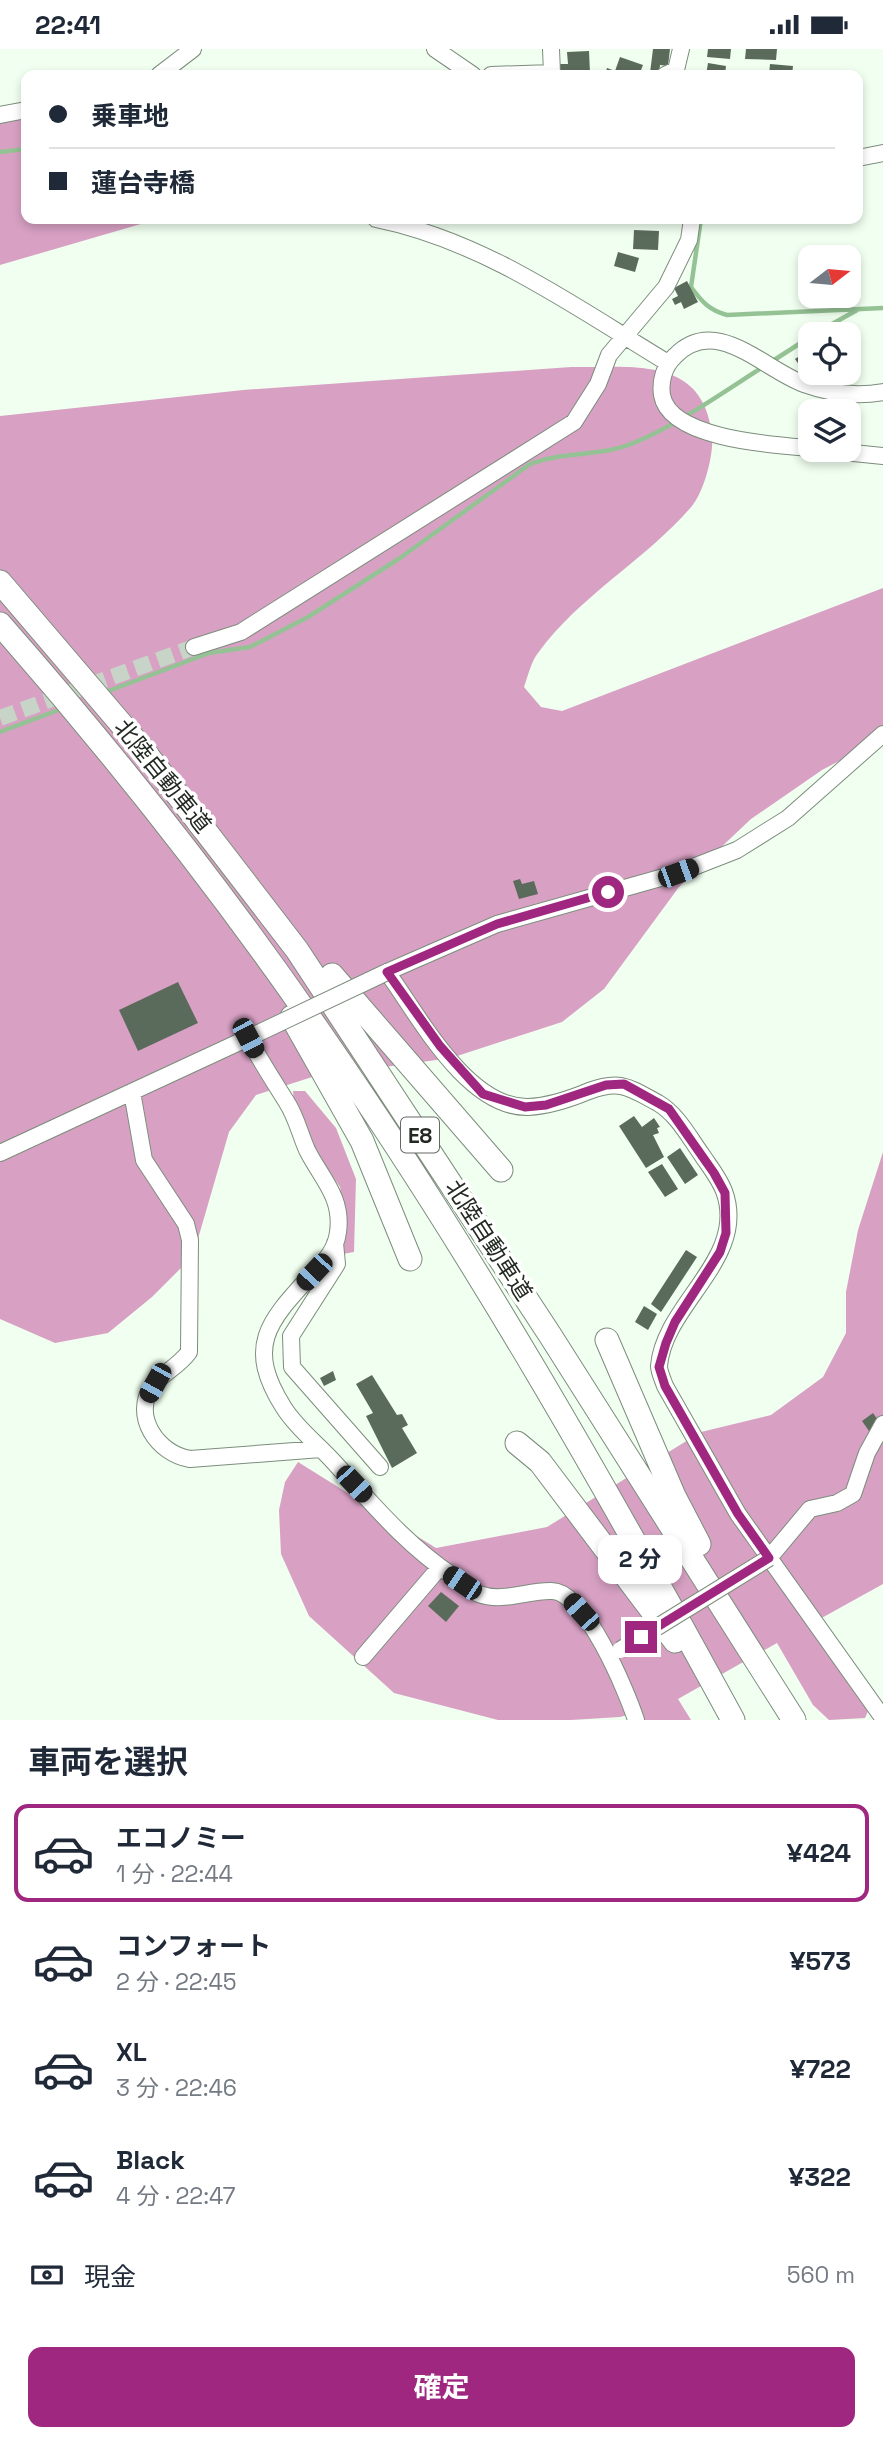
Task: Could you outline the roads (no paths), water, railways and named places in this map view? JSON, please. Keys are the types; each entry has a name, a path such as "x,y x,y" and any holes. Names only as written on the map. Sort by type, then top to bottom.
{"highway":[{"name":"北陸自動車道","path":"0,582 140,746 297,950 550,1335 794,1720"},
{"name":"北陸自動車道","path":"0,624 190,856 323,1036 443,1219 557,1411 733,1720"},
{"path":"119,766 270,983 333,1085 362,1141 410,1259"},
{"path":"217,843 500,1170"},
{"path":"607,1340 674,1496 714,1575 803,1720"},
{"path":"517,1443 540,1462 644,1598 726,1720"}],"street":[{"path":"165,70 192,49"},
{"path":"435,49 466,70"},
{"path":"551,49 552,70"},
{"path":"676,70 681,49"},
{"path":"0,115 21,111"},
{"path":"863,157 883,153"},
{"path":"395,224 442,236 480,251 668,363"},
{"path":"194,647 241,632 574,422 598,384 609,355 666,287 688,240 691,224"},
{"path":"798,447 762,443 677,420 663,398 661,383 668,363 688,345 716,339 731,344 790,378 822,390 856,394 883,392"},
{"path":"861,454 883,456"},
{"path":"0,1153 387,972 497,924 678,873 737,851 788,818 883,734"},
{"path":"387,972 440,1046 483,1094 525,1107 546,1105 606,1085 624,1084 669,1109 714,1173 725,1193 726,1233 720,1252 675,1322 659,1367 665,1386 738,1514 883,1718"},
{"path":"248,1038 268,1076 288,1103 308,1151 331,1187 337,1205 337,1264 291,1336 292,1367 380,1467"},
{"path":"132,1092 144,1160 186,1224 190,1240 190,1352 180,1365 155,1383 147,1397 145,1411 154,1438 176,1456 190,1459 321,1449"},
{"path":"335,1241 331,1254 281,1308 268,1332 262,1357 267,1379 287,1412 397,1533 479,1594 501,1597 556,1590 581,1612 615,1652 636,1720"},
{"path":"615,1652 769,1558 810,1509 837,1503 853,1494 867,1453 883,1424"},
{"path":"363,1657 440,1567"}],"waterway":[{"path":"0,152 21,150"},
{"path":"700,224 691,287 702,301 715,311 727,315 883,308"},
{"path":"836,322 859,309"},
{"path":"771,362 798,345"},
{"path":"106,692 209,653 250,647 308,617 400,558 530,464 556,457 610,450 636,442 684,417 763,367"},
{"path":"0,732 61,709"}],"tunnel":[{"path":"0,718 194,647"}]}
